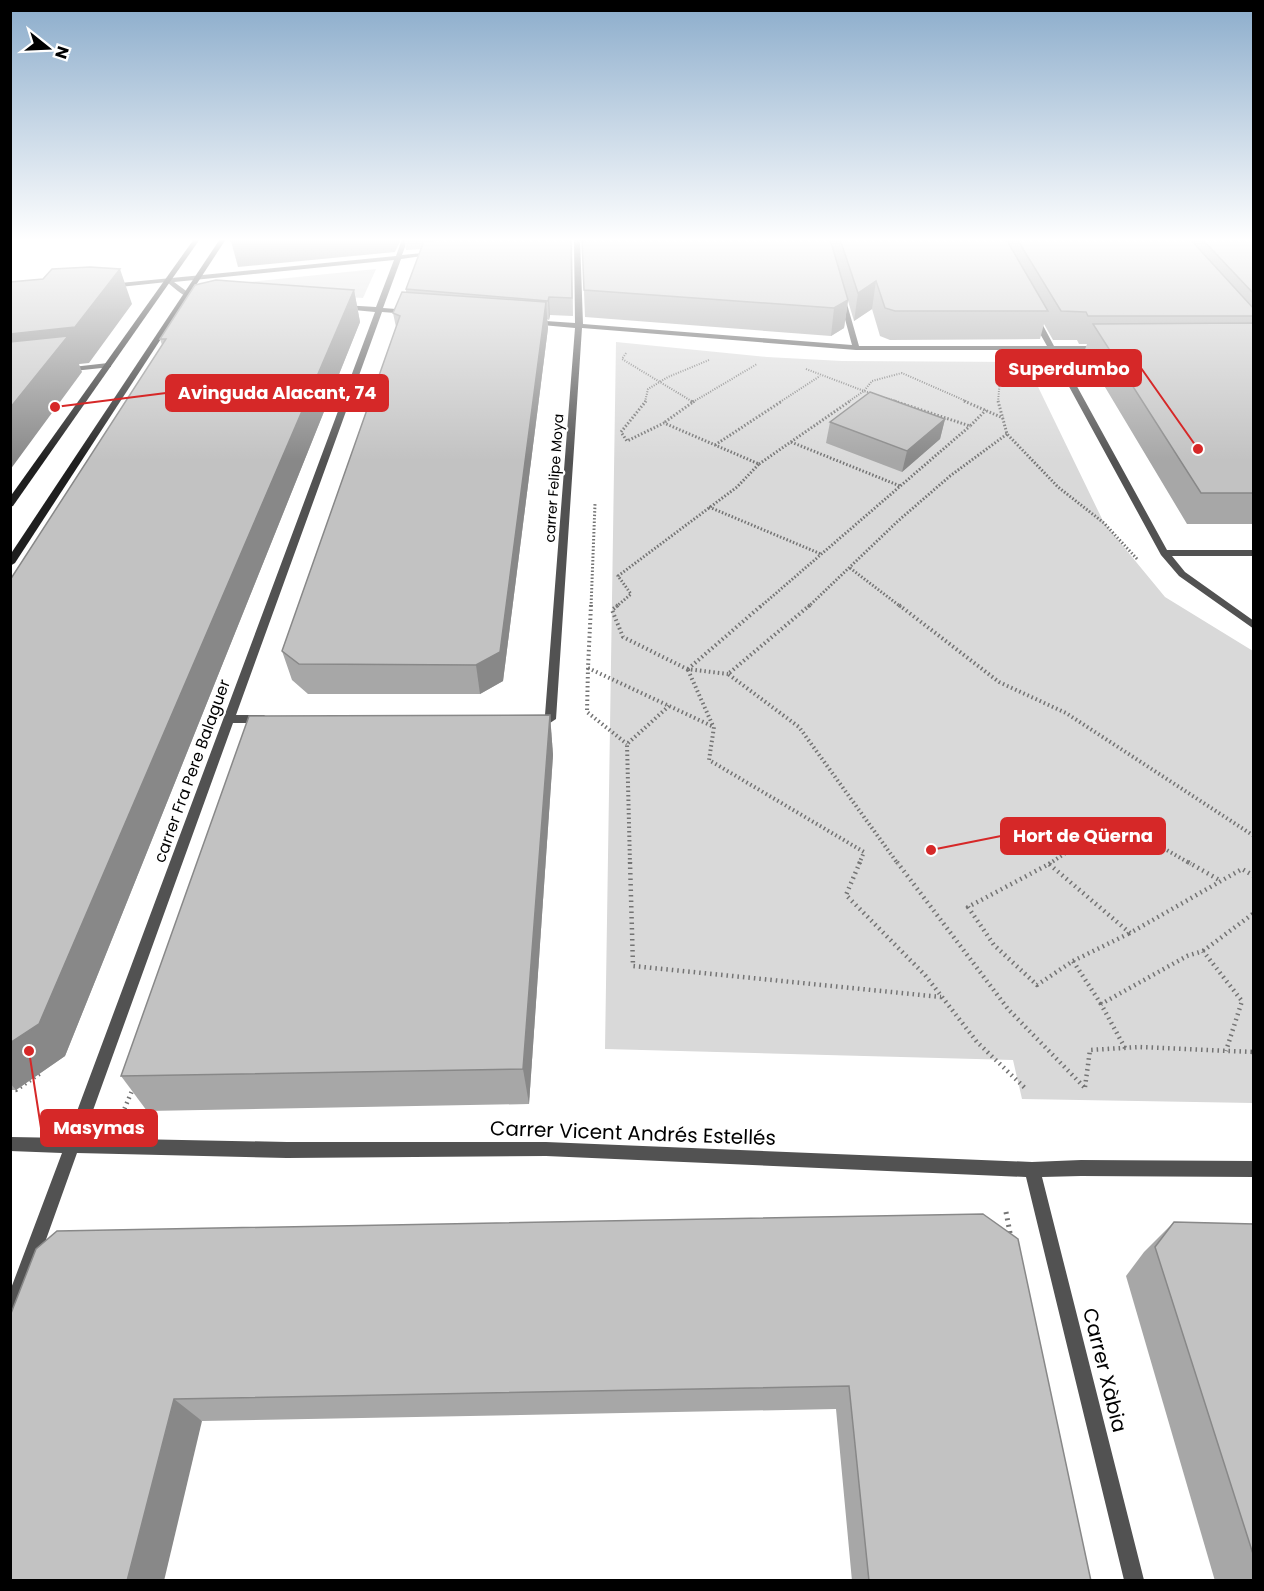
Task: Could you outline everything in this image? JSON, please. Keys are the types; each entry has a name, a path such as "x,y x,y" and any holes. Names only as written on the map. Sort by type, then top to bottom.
{"main road":[{"path":"10,504 145,313"},
{"path":"10,563 175,313"}],"street":[{"name":"carrer Fra Pere Balaguer","path":"10,1315 75,1145 377,313"},
{"name":"carrer Felipe Moya","path":"526,719 550,719 579,313"},
{"path":"846,313 856,348"},
{"path":"1033,313 1164,553 1182,574 1254,626"},
{"path":"524,321 856,348 1111,348"},
{"path":"54,371 108,365"},
{"path":"1164,553 1254,553"},
{"path":"229,719 277,719"},
{"name":"Carrer Vicent Andrés Estellés","path":"10,1144 287,1150 546,1149 1032,1170 1081,1167 1254,1169"},
{"name":"Carrer Xàbia","path":"1032,1170 1134,1581"}],"path":[{"path":"1003,348 1007,368 1000,379 997,397 1007,434 1058,487 1104,522 1125,548 1141,563"},
{"path":"628,350 622,358 693,402"},
{"path":"713,358 648,389 645,404 621,432 627,441 664,423 693,402 758,364"},
{"path":"803,368 875,394"},
{"path":"1003,417 902,373 872,381 864,391 759,464 737,487 618,576 631,594 612,610 623,637 687,669 728,674 799,727 858,811 1008,1009 1085,1088 1090,1050 1125,1048 1254,1052"},
{"path":"715,445 821,376"},
{"path":"885,398 970,426"},
{"path":"687,669 986,410"},
{"path":"664,423 759,464"},
{"path":"728,674 828,590 898,521 950,476 1007,434"},
{"path":"790,442 900,486"},
{"path":"595,493 587,712 627,744"},
{"path":"710,507 821,554"},
{"path":"850,568 999,682 1066,713 1254,836"},
{"path":"588,668 714,727"},
{"path":"687,669 714,727 709,760 864,852 846,895 925,975 977,1042 1025,1088"},
{"path":"669,706 627,744 633,966 942,997"},
{"path":"1221,881 1115,820 1049,864 968,907 994,945 1037,985 1073,961 1130,933 1221,881 1242,869 1254,876"},
{"path":"1049,864 1130,933"},
{"path":"1101,1004 1187,956 1203,951 1254,914"},
{"path":"1203,951 1242,1002 1227,1051"},
{"path":"1073,961 1101,1004 1125,1048"},
{"path":"10,1090 16,1090 46,1069"},
{"path":"131,1118 121,1117 137,1077"},
{"path":"1006,1212 1013,1246"}],"shaded area":[{"path":"616,342 767,357 842,361 1026,362 1104,523 1165,597 1253,651 1253,1103 1022,1099 1013,1060 605,1049"}],"building":[{"path":"10,313 86,313 75,327 10,334"},
{"path":"177,313 344,313 39,1024 10,1043 10,580 166,339 160,339"},
{"path":"394,313 545,313 500,652 476,665 299,664 282,651 400,316"},
{"path":"1087,313 1254,313 1254,316 1088,316"},
{"path":"1254,323 1254,493 1201,493 1093,324"},
{"path":"68,336 10,408 10,342"},
{"path":"870,392 945,419 907,451 830,422"},
{"path":"550,715 523,1069 121,1076 249,716"},
{"path":"983,1214 1018,1239 1091,1581 869,1581 849,1386 174,1399 127,1581 10,1581 10,1316 36,1249 57,1231"},
{"path":"1174,1222 1254,1224 1254,1557 1155,1247"}],"place":[{"name":"Avinguda Alacant, 74","path":"55,407"},
{"name":"Superdumbo","path":"1198,449"},
{"name":"Hort de Qüerna","path":"931,850"},
{"name":"Masymas","path":"29,1051"}]}
